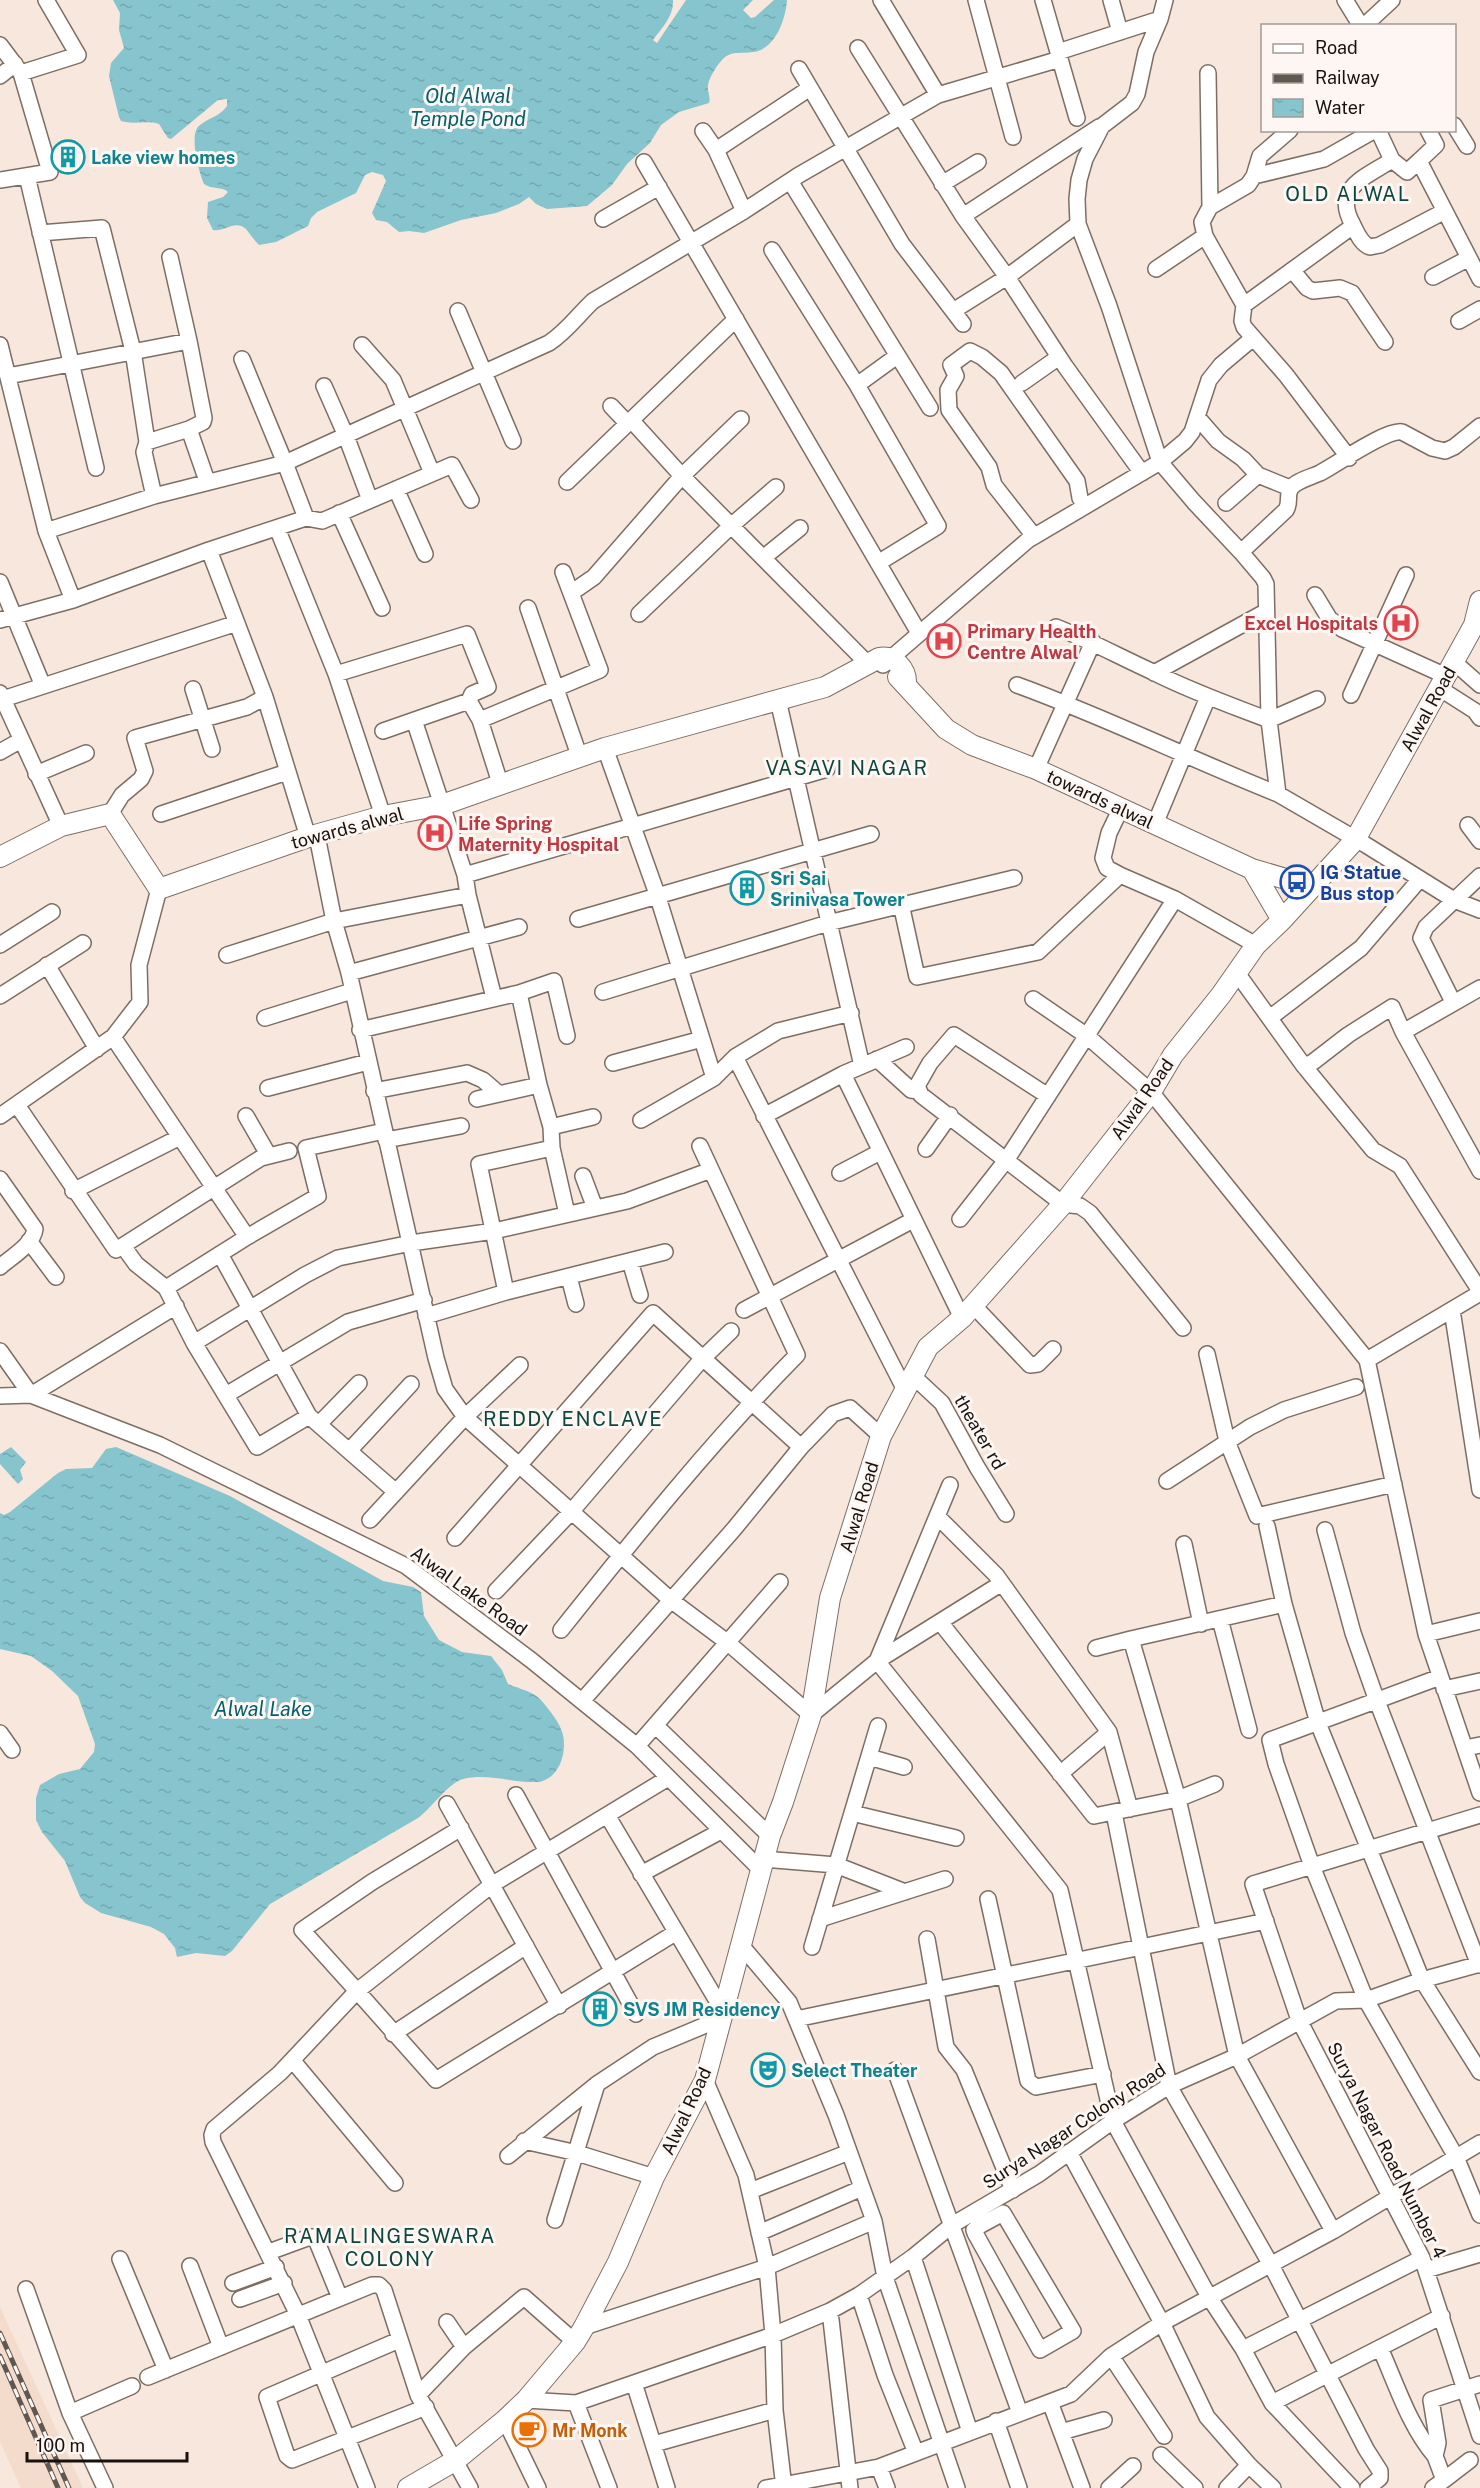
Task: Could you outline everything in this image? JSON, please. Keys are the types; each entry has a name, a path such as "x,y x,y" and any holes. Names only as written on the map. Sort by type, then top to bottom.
{"main road":[{"name":"Alwal Road","path":"408,2488 456,2460 505,2420 526,2400 579,2335 618,2262 654,2178 705,2080 770,1836 783,1803 811,1714 830,1598 881,1436 928,1347 968,1312 1063,1203 1151,1092 1173,1055 1256,945 1355,840 1474,625 1480,601"},
{"name":"towards alwal","path":"159,889 313,836 383,816 442,805 605,748 825,687 878,662 893,669 927,710 953,734 972,745 1036,769 1252,869 1313,887"},
{"path":"0,857 61,826 110,814 159,889"},
{"path":"1252,869 1282,920"}],"street":[{"path":"0,76 18,68 78,55 46,0"},
{"path":"881,0 938,95"},
{"path":"976,0 1013,137"},
{"path":"1044,0 1077,118"},
{"path":"1111,0 1120,32"},
{"path":"963,216 1102,126 1132,103 1137,94 1146,52 1160,20 1165,0"},
{"path":"1345,0 1362,24"},
{"path":"1365,24 1392,0"},
{"path":"46,531 154,496 285,463 404,411 484,371 549,343 565,332 593,301 790,181 938,95 997,78 1120,32 1160,20"},
{"path":"0,45 18,68 50,172 0,180"},
{"path":"858,48 963,216 1007,277 1059,357 1142,473"},
{"path":"799,69 902,244 963,324"},
{"path":"1208,73 1210,207 1202,222 1205,236 1244,305 1242,321 1348,458"},
{"path":"716,150 810,88"},
{"path":"1102,126 1092,143 1079,180 1078,224 1109,306 1160,462 1241,552 1266,584 1269,720 1278,794"},
{"path":"1456,127 1467,146"},
{"path":"703,131 716,150 744,211"},
{"path":"1210,207 1248,185 1254,176 1260,156 1288,132"},
{"path":"1254,176 1324,159 1372,132"},
{"path":"1377,132 1392,160 1407,172 1436,145 1429,132"},
{"path":"1392,160 1350,189 1346,197 1346,212 1365,245 1375,247 1445,211"},
{"path":"1419,161 1480,279"},
{"path":"644,162 919,633"},
{"path":"942,183 978,162"},
{"path":"27,176 96,468"},
{"path":"790,181 930,408"},
{"path":"603,219 659,187"},
{"path":"953,311 1007,277 1078,224"},
{"path":"1244,305 1353,226"},
{"path":"40,233 102,228 133,351 147,442 144,452 154,496"},
{"path":"1156,268 1205,236"},
{"path":"772,250 857,385 938,526 878,563"},
{"path":"147,442 189,429 203,422 204,417 170,257"},
{"path":"1433,276 1469,258"},
{"path":"1292,270 1307,288 1314,291 1340,288 1352,293 1385,342"},
{"path":"1459,321 1480,309"},
{"path":"458,311 513,441"},
{"path":"567,482 736,319"},
{"path":"611,406 763,558 878,662 919,633 1034,536 1160,462 1185,441 1198,418 1209,380 1221,365 1253,338"},
{"path":"8,376 189,341"},
{"path":"0,345 46,531 72,600"},
{"path":"362,345 393,380 404,411 432,473"},
{"path":"1034,536 994,485 989,467 949,410 948,390 956,376 951,365 970,351 982,357 1001,373 1077,481 1080,498 1085,506"},
{"path":"857,385 897,356"},
{"path":"1022,383 1059,357"},
{"path":"242,359 306,518"},
{"path":"324,386 370,500"},
{"path":"1198,418 1218,441 1250,465 1258,475 1290,488 1348,458 1385,434 1396,431 1432,448 1445,451 1454,447 1480,426"},
{"path":"571,593 594,577 682,476 741,419"},
{"path":"189,429 207,481"},
{"path":"7,618 72,600 209,550 306,518 322,521 452,465 471,500"},
{"path":"1226,503 1258,475"},
{"path":"639,614 732,525 776,488"},
{"path":"1241,552 1286,510 1289,505 1290,488"},
{"path":"396,489 425,554"},
{"path":"339,513 382,608"},
{"path":"277,528 336,674 383,816"},
{"path":"763,558 800,528"},
{"path":"209,550 265,697 286,772 313,836 348,973 445,1389 465,1418 672,1601 727,1642 811,1714 877,1661 1002,1583"},
{"path":"480,720 600,669 563,572"},
{"path":"1351,695 1377,644 1406,575"},
{"path":"0,582 7,618 43,686"},
{"path":"1315,595 1329,618 1342,629 1446,675 1480,685"},
{"path":"528,608 580,758"},
{"path":"1154,673 1265,612"},
{"path":"61,826 2,696 43,686 237,623"},
{"path":"1056,627 1093,642 1208,697 1269,720 1317,699"},
{"path":"336,674 466,634 488,687 472,694 469,701 383,731"},
{"path":"1036,769 1093,642"},
{"path":"1446,675 1480,718"},
{"path":"1017,685 1065,703 1183,756 1278,794 1454,900 1480,910"},
{"path":"193,689 212,749"},
{"path":"110,814 122,795 141,779 145,771 135,738 247,707 265,697"},
{"path":"1155,824 1208,697"},
{"path":"778,700 862,1066"},
{"path":"469,701 480,720 501,786"},
{"path":"414,720 465,875 494,998"},
{"path":"0,752 21,740"},
{"path":"605,748 657,894 714,1078"},
{"path":"36,774 86,753"},
{"path":"465,875 633,824 827,770"},
{"path":"161,814 286,772"},
{"path":"1121,808 1109,833 1102,858 1107,868 1175,899 1256,945"},
{"path":"1468,825 1480,841"},
{"path":"578,919 657,894 871,834"},
{"path":"902,904 917,977 1038,952 1120,875"},
{"path":"1453,1002 1421,938 1426,927 1480,876"},
{"path":"603,992 828,923 1014,878"},
{"path":"1271,1017 1361,948 1420,879"},
{"path":"0,1116 114,1037 140,1002 139,965 159,889"},
{"path":"227,955 334,921 468,894"},
{"path":"960,1220 1007,1159 1175,899"},
{"path":"0,945 52,912"},
{"path":"348,973 519,927"},
{"path":"0,995 83,942"},
{"path":"47,965 97,1048"},
{"path":"1237,973 1271,1017 1304,1066 1373,1149 1400,1166 1480,1292 1367,1360"},
{"path":"360,1030 519,993 554,981 567,1036"},
{"path":"1403,1032 1480,988"},
{"path":"265,1018 352,991"},
{"path":"519,993 539,1085 551,1127 552,1148 567,1214"},
{"path":"1033,999 1087,1036 1151,1092 1367,1360 1426,1634 1480,1793"},
{"path":"1304,1066 1392,1007 1403,1032 1480,1171"},
{"path":"641,1120 714,1078 735,1058 778,1031 851,1013"},
{"path":"918,1091 920,1078 954,1035 1048,1096"},
{"path":"114,1037 247,1237"},
{"path":"613,1063 702,1039"},
{"path":"764,1116 843,1074 906,1047"},
{"name":"theater rd","path":"735,1058 838,1261 909,1383 942,1403 1006,1514"},
{"path":"877,1059 911,1090 918,1091 1063,1203 1080,1206 1090,1213 1184,1328"},
{"path":"268,1088 368,1062"},
{"path":"374,1091 467,1073 483,1080 498,1093"},
{"path":"843,1074 913,1220 968,1312 1030,1365 1038,1364 1053,1349"},
{"path":"477,1099 539,1085"},
{"path":"16,1105 73,1191 116,1250 261,1158 289,1150"},
{"path":"926,1149 950,1115"},
{"path":"246,1116 269,1156"},
{"path":"551,1127 593,1117"},
{"path":"166,1288 318,1196 306,1148 461,1126"},
{"path":"73,1191 180,1137"},
{"path":"561,1630 620,1556 750,1403 797,1355 700,1146"},
{"path":"506,1292 479,1164 552,1148"},
{"path":"840,1173 880,1152"},
{"path":"194,1343 305,1275 338,1258 411,1243 494,1231 627,1201 711,1170"},
{"path":"583,1176 595,1208"},
{"path":"0,1179 34,1229 34,1234 29,1241 0,1267"},
{"path":"744,1310 913,1220"},
{"path":"29,1241 56,1277"},
{"path":"123,1246 128,1256 136,1264 166,1288 194,1343 257,1447 314,1420 359,1383"},
{"path":"226,1395 348,1322 506,1292 665,1252"},
{"path":"220,1254 314,1420 396,1492"},
{"path":"630,1261 640,1295"},
{"path":"569,1276 576,1305"},
{"path":"0,1351 31,1395 176,1306"},
{"path":"1452,1310 1480,1490"},
{"path":"455,1538 520,1467 653,1313 801,1447"},
{"path":"496,1591 571,1512 702,1359 731,1331"},
{"path":"1207,1354 1227,1441 1257,1516 1394,1484"},
{"path":"370,1520 465,1418 520,1365"},
{"path":"349,1451 411,1384"},
{"path":"1167,1481 1227,1441 1284,1410 1356,1387"},
{"name":"Alwal Lake Road","path":"0,1396 31,1395 160,1445 406,1566 531,1660 637,1746 720,1831 762,1864"},
{"path":"582,1701 672,1601 801,1447 833,1414 850,1408 881,1436"},
{"path":"877,1661 950,1485"},
{"path":"937,1516 1002,1583 1109,1732 1131,1809"},
{"path":"1267,1526 1284,1604 1318,1723 1422,1980 1480,2072"},
{"path":"1325,1530 1353,1633 1377,1701 1479,1965"},
{"path":"1184,1544 1201,1624"},
{"path":"637,1746 780,1582"},
{"path":"1096,1648 1284,1604"},
{"path":"1220,1619 1249,1730"},
{"path":"940,1622 1094,1816 1178,1799 1215,1784"},
{"path":"1426,1634 1480,1622"},
{"path":"1131,1639 1178,1799 1237,2056 1333,2231"},
{"path":"877,1661 1060,1890 1113,2121 1209,2297 1243,2349 1272,2403 1352,2488"},
{"path":"1480,1680 1442,1683 1377,1701 1270,1740 1276,1764 1312,1866 1366,2000 1456,2157 1480,2216"},
{"path":"656,1726 770,1836"},
{"path":"812,1947 878,1726"},
{"path":"1060,1774 1109,1732"},
{"path":"0,1733 12,1750"},
{"path":"1465,1748 1480,1745"},
{"path":"869,1757 904,1767"},
{"path":"367,2488 298,2314 280,2285 272,2269 269,2252 236,2191 212,2135 214,2129 293,2061 357,1991 493,1884 668,1778"},
{"path":"516,1795 636,2014"},
{"path":"447,1804 559,2006"},
{"path":"852,1813 956,1838"},
{"path":"1114,1813 1169,2086 1271,2265 1380,2471 1380,2478 1368,2488"},
{"path":"508,2156 597,2084 653,2047 721,2015 607,1815"},
{"path":"1312,1866 1480,1815"},
{"path":"461,1828 372,1882 302,1930 436,2080 675,1933"},
{"path":"641,1874 720,1831"},
{"path":"762,1864 836,1865 905,1892"},
{"name":"Surya Nagar Road Number 4","path":"1312,1866 1253,1884 1299,2020 1392,2195 1424,2264 1480,2436"},
{"path":"820,1919 945,1879"},
{"path":"988,1899 1028,2081 1036,2087 1102,2074"},
{"path":"796,2019 1266,1921"},
{"path":"927,1939 946,2047 964,2070 1013,2190"},
{"path":"740,1944 789,2002 796,2019 874,2221 885,2277 957,2488"},
{"path":"393,2034 526,1946"},
{"name":"Surya Nagar Colony Road","path":"576,2403 773,2335 830,2311 859,2295 914,2257 952,2225 977,2219 1013,2190 1113,2121 1169,2086 1237,2056 1336,2001 1366,2000 1422,1980 1479,1965"},
{"path":"293,2061 395,2183"},
{"path":"895,2070 1020,2413"},
{"path":"705,2080 746,2175 767,2266 773,2335 775,2409 784,2486"},
{"path":"555,2220 597,2084"},
{"path":"524,2141 577,2152 654,2178"},
{"path":"766,2488 879,2467 1071,2394 1111,2356 1162,2323 1333,2231 1480,2143"},
{"path":"750,2191 849,2152"},
{"path":"1069,2152 1162,2323 1208,2417 1249,2465 1273,2488"},
{"path":"759,2233 862,2188"},
{"path":"1003,2213 1073,2331 1040,2350 1037,2347 974,2230 977,2219 1003,2213"},
{"path":"399,2340 267,2397 287,2456 292,2460 349,2439 422,2401 464,2347 524,2297 579,2335 767,2266 874,2221"},
{"path":"269,2252 315,2237 319,2241 340,2298"},
{"path":"1243,2349 1299,2320 1424,2264 1480,2254"},
{"path":"914,2257 970,2432"},
{"path":"120,2259 166,2370"},
{"path":"190,2266 221,2347"},
{"path":"233,2283 272,2269"},
{"path":"148,2377 298,2314 379,2284 384,2290 399,2340 422,2401 470,2488"},
{"path":"240,2299 280,2285"},
{"path":"26,2289 70,2413 105,2488"},
{"path":"859,2295 885,2375 916,2453"},
{"path":"830,2311 850,2488"},
{"path":"1272,2403 1442,2316"},
{"path":"447,2322 464,2347"},
{"path":"1380,2348 1407,2409 1427,2447 1435,2456"},
{"path":"1111,2356 1164,2436"},
{"path":"634,2384 667,2488"},
{"path":"1438,2484 1435,2456 1438,2443 1431,2400 1480,2384"},
{"path":"70,2413 132,2386"},
{"path":"526,2400 576,2403 609,2488"},
{"path":"1050,2402 1082,2488"},
{"path":"654,2444 775,2409"},
{"path":"505,2420 538,2488"},
{"path":"1061,2432 1104,2420"},
{"path":"996,2421 1019,2488"},
{"path":"1161,2455 1195,2488"},
{"path":"1438,2484 1470,2460"},
{"path":"1227,2488 1249,2465"},
{"path":"1111,2488 1133,2466"},
{"path":"879,2467 887,2488"}],"shaded area":[{"path":"0,2307 83,2488 21,2488 0,2442"}],"water":[{"name":"Old Alwal Temple Pond","path":"113,0 673,0 669,17 653,40 657,43 686,0 753,0 743,10 751,18 774,0 787,0 779,30 770,43 758,51 734,53 720,62 709,82 709,103 679,112 661,125 650,143 627,164 612,185 587,206 547,209 536,204 529,197 519,204 496,213 461,220 424,233 399,232 387,222 376,220 372,213 386,181 383,175 372,172 365,175 356,193 317,212 311,218 308,226 276,242 259,245 242,226 234,225 213,230 207,218 208,202 223,197 228,192 204,184 196,153 195,136 200,125 224,110 227,106 227,99 218,100 171,139 159,124 121,121 109,76 111,63 124,48 119,30 120,13"},
{"path":"11,1447 26,1462 20,1470 23,1479 18,1484 0,1464 0,1454"},
{"name":"Alwal Lake","path":"116,1447 230,1496 383,1581 413,1587 421,1592 424,1616 439,1640 462,1652 491,1656 502,1670 508,1684 534,1694 551,1712 562,1730 564,1742 560,1765 556,1771 545,1780 537,1782 482,1777 457,1781 418,1818 270,1904 232,1951 225,1956 196,1953 177,1957 175,1948 164,1934 151,1927 101,1913 85,1903 80,1897 65,1861 42,1832 36,1820 36,1798 40,1785 59,1774 80,1769 94,1752 95,1744 78,1696 52,1671 31,1656 0,1649 0,1513 4,1515 10,1512 66,1469 92,1468 106,1449"}],"railway":[{"path":"0,2333 69,2488"},
{"path":"0,2356 58,2488"}],"place":[{"name":"Lake view homes","path":"68,157"},
{"name":"Excel Hospitals","path":"1401,623"},
{"name":"Primary Health Centre Alwal","path":"944,641"},
{"name":"Life Spring Maternity Hospital","path":"435,833"},
{"name":"IG Statue Bus stop","path":"1297,882"},
{"name":"Sri Sai Srinivasa Tower","path":"747,888"},
{"name":"SVS JM Residency","path":"600,2009"},
{"name":"Select Theater","path":"768,2070"},
{"name":"Mr Monk","path":"529,2430"}],"district":[{"name":"OLD ALWAL","path":"1348,194"},
{"name":"VASAVI NAGAR","path":"847,768"},
{"name":"REDDY ENCLAVE","path":"573,1419"},
{"name":"RAMALINGESWARA COLONY","path":"390,2248"}]}
